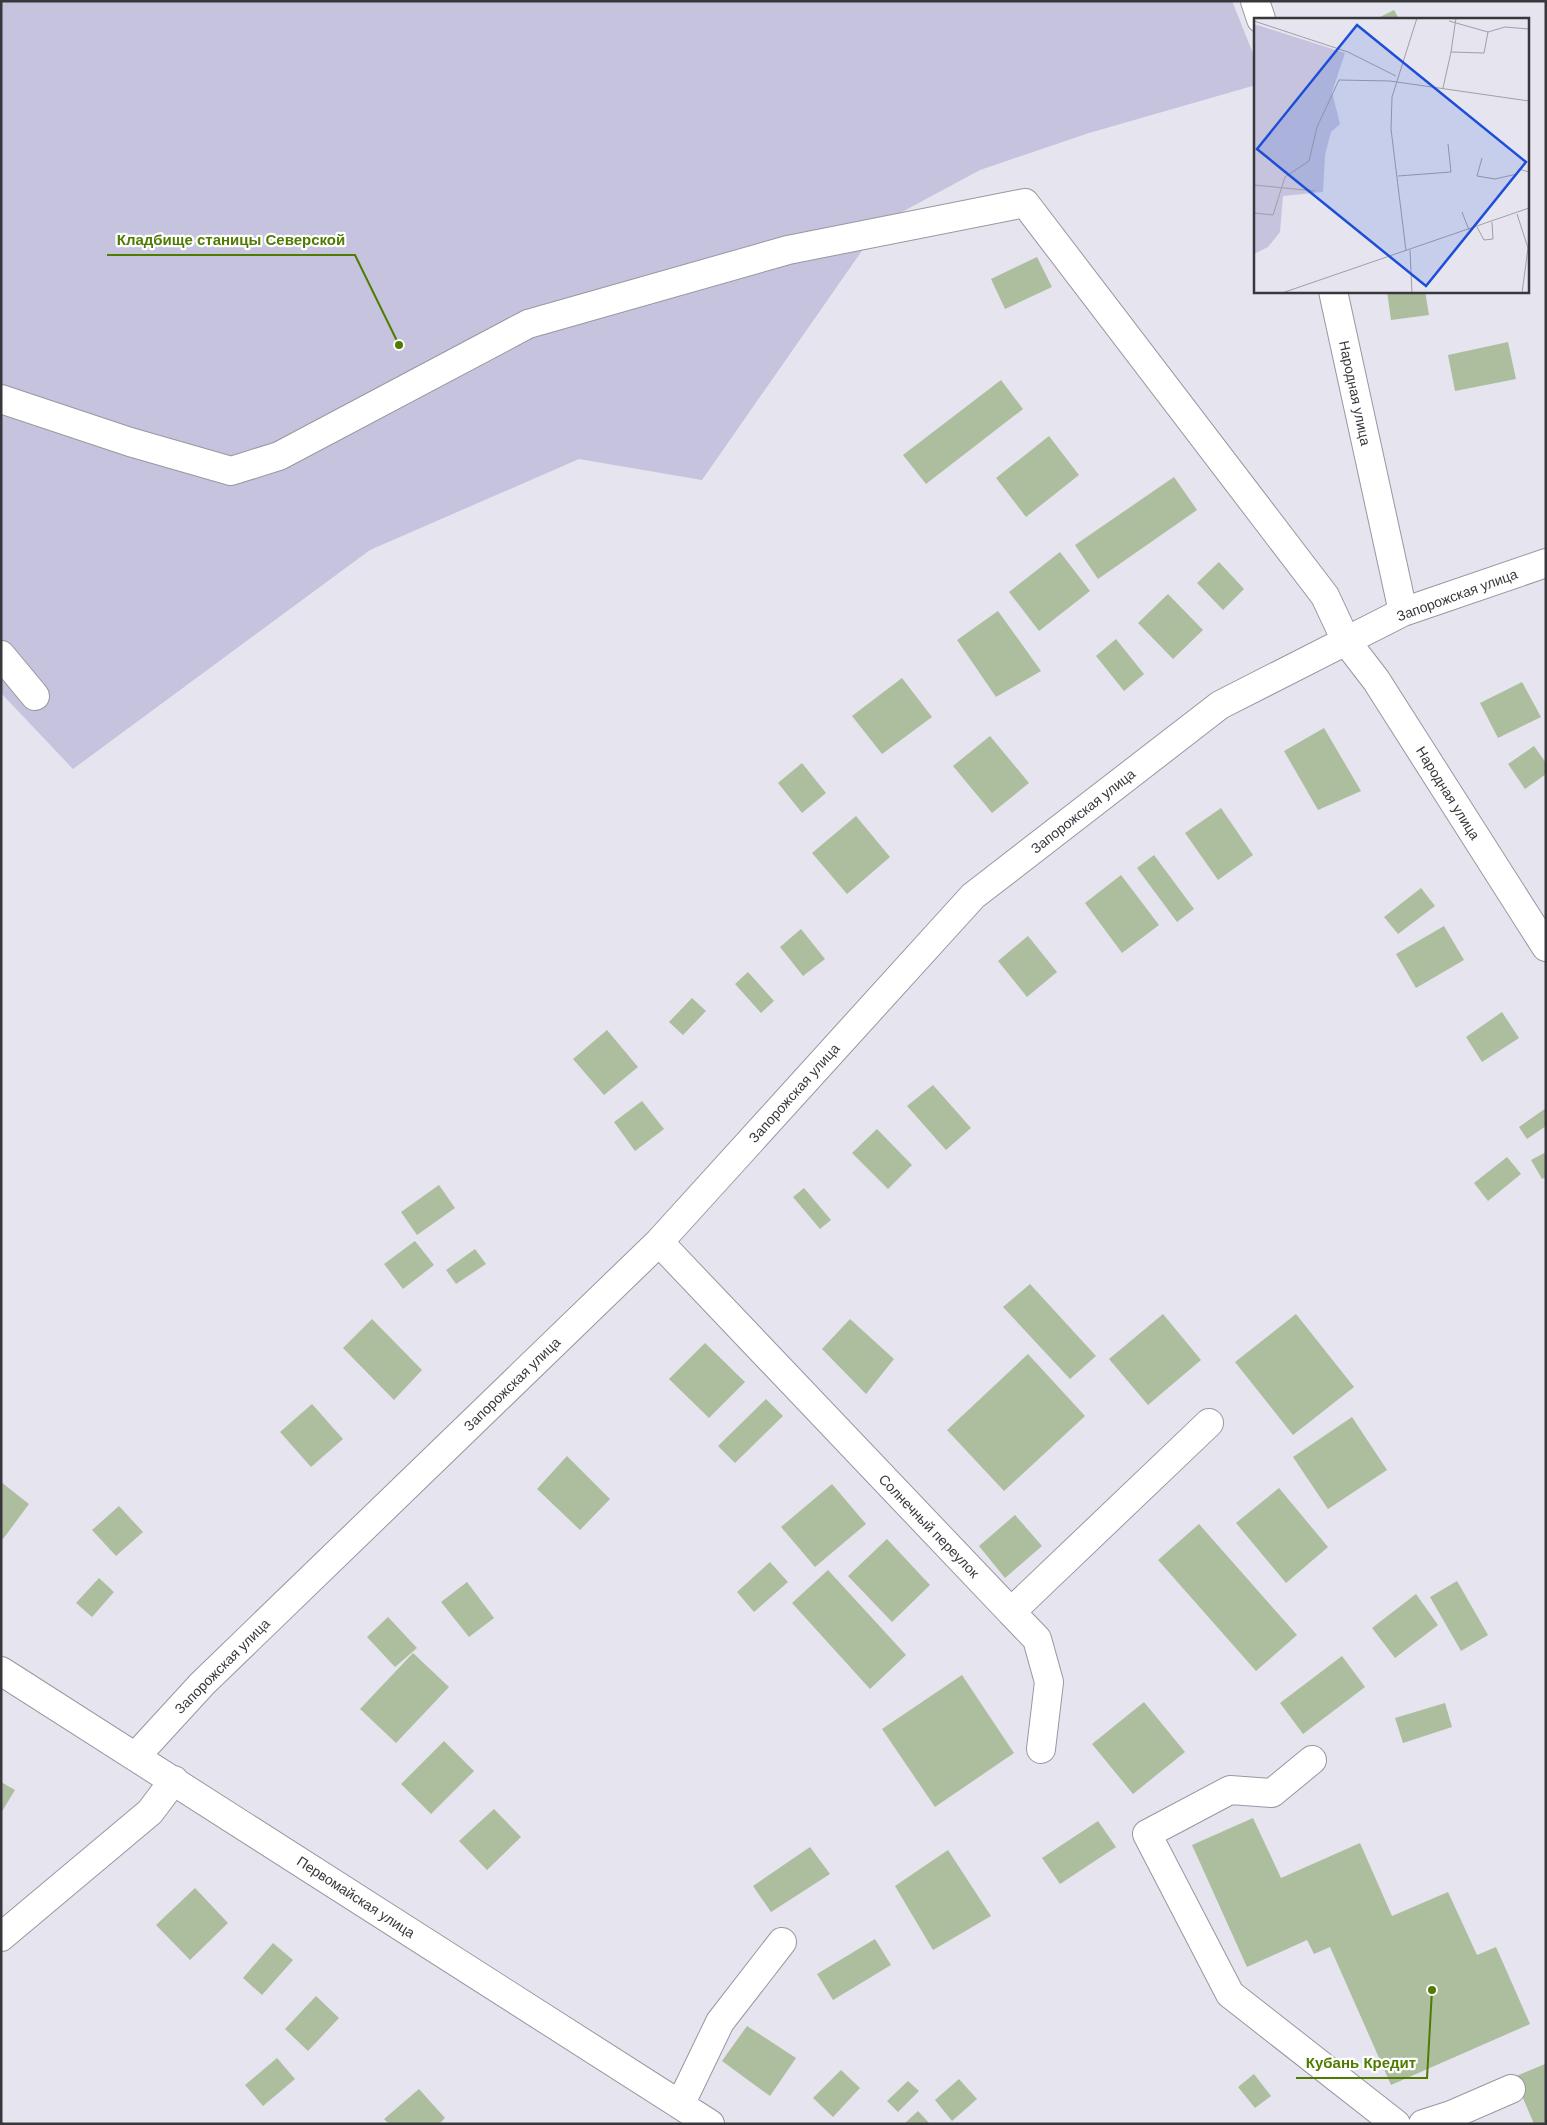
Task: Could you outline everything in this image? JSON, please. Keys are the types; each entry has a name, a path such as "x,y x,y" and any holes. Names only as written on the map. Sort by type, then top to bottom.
{"street":[{"path":"1255,1 1261,18"},
{"name":"Народная улица","path":"1,399 130,442 231,471 279,456 528,324 788,250 1025,203 1325,596 1346,641 1376,680 1546,947"},
{"name":"Народная улица","path":"1333,292 1404,612"},
{"name":"Запорожская улица","path":"136,1756 202,1684 659,1242 973,896 1220,705 1404,612 1546,563"},
{"path":"1,655 35,696"},
{"name":"Солнечный переулок","path":"659,1242 1037,1639 1049,1682 1042,1749"},
{"path":"1011,1612 1209,1423"},
{"name":"Первомайская улица","path":"1,1671 710,2124"},
{"path":"1312,1760 1272,1793 1230,1790 1147,1834 1230,1994 1396,2124"},
{"path":"1,1937 150,1812 174,1780"},
{"path":"680,2105 720,2022 782,1942"},
{"path":"1424,2124 1453,2119 1511,2089"}],"shaded area":[{"path":"1,1 1232,1 1254,56 1254,86 1089,133 980,170 887,220 875,232 702,480 579,459 370,550 73,769 1,693"}],"building":[{"path":"1394,10 1398,18 1378,18"},
{"path":"1037,257 1052,287 1005,309 991,279"},
{"path":"1387,292 1425,292 1429,315 1391,320"},
{"path":"1508,342 1516,379 1455,391 1448,355"},
{"path":"1001,380 1023,409 926,484 903,455"},
{"path":"1049,436 1079,475 1026,517 996,478"},
{"path":"1174,477 1197,510 1098,579 1075,545"},
{"path":"1060,552 1090,591 1039,631 1009,592"},
{"path":"1219,562 1244,589 1223,610 1197,583"},
{"path":"1168,594 1203,630 1173,659 1138,623"},
{"path":"998,611 1041,671 996,697 957,640"},
{"path":"1116,639 1144,674 1124,691 1096,656"},
{"path":"902,678 932,717 882,754 852,716"},
{"path":"1522,682 1541,717 1498,738 1480,703"},
{"path":"1324,728 1361,791 1318,810 1284,751"},
{"path":"990,736 1029,783 992,813 953,766"},
{"path":"1534,746 1546,763 1546,774 1525,789 1508,764"},
{"path":"802,763 826,793 802,813 778,783"},
{"path":"1221,808 1253,855 1218,880 1185,833"},
{"path":"856,816 890,857 847,894 812,853"},
{"path":"1154,855 1194,909 1177,922 1137,868"},
{"path":"1121,875 1159,925 1122,953 1085,903"},
{"path":"1421,888 1435,906 1398,934 1384,917"},
{"path":"1444,926 1464,960 1416,988 1396,954"},
{"path":"801,929 825,959 803,976 780,947"},
{"path":"1028,936 1057,972 1027,997 998,961"},
{"path":"748,972 774,1001 761,1013 735,984"},
{"path":"692,998 706,1011 683,1035 669,1022"},
{"path":"1502,1012 1519,1038 1482,1062 1466,1037"},
{"path":"607,1030 638,1067 604,1095 573,1059"},
{"path":"933,1085 971,1128 946,1150 907,1106"},
{"path":"642,1101 664,1129 635,1151 614,1122"},
{"path":"1546,1108 1546,1126 1527,1139 1519,1127"},
{"path":"877,1129 912,1165 888,1189 852,1153"},
{"path":"1546,1152 1546,1177 1542,1179 1531,1160"},
{"path":"1507,1157 1521,1174 1488,1201 1474,1183"},
{"path":"439,1185 455,1208 417,1235 401,1212"},
{"path":"804,1188 831,1220 820,1229 793,1197"},
{"path":"415,1241 434,1265 403,1289 384,1264"},
{"path":"475,1249 486,1264 456,1284 446,1270"},
{"path":"1030,1284 1096,1356 1070,1379 1003,1307"},
{"path":"1163,1314 1201,1360 1148,1405 1109,1359"},
{"path":"1296,1314 1354,1387 1293,1435 1235,1362"},
{"path":"372,1319 422,1370 394,1400 343,1348"},
{"path":"850,1319 894,1359 866,1394 822,1349"},
{"path":"705,1343 745,1382 709,1418 669,1379"},
{"path":"1028,1354 1085,1416 1004,1491 947,1430"},
{"path":"766,1399 783,1416 735,1463 718,1446"},
{"path":"312,1404 343,1439 311,1467 280,1432"},
{"path":"1352,1417 1387,1470 1328,1509 1293,1457"},
{"path":"567,1456 610,1499 580,1530 537,1489"},
{"path":"1,1482 29,1504 3,1539 1,1538"},
{"path":"832,1484 866,1524 815,1567 781,1527"},
{"path":"1279,1488 1328,1547 1286,1583 1236,1523"},
{"path":"119,1506 143,1532 116,1556 92,1530"},
{"path":"1015,1515 1042,1546 1005,1578 979,1546"},
{"path":"1199,1524 1297,1635 1256,1671 1158,1560"},
{"path":"887,1539 930,1585 892,1622 848,1576"},
{"path":"770,1562 788,1582 754,1612 737,1592"},
{"path":"828,1570 906,1655 870,1689 792,1603"},
{"path":"99,1578 114,1592 92,1617 76,1603"},
{"path":"1457,1581 1488,1635 1461,1651 1430,1597"},
{"path":"467,1582 494,1618 469,1637 441,1602"},
{"path":"1416,1594 1438,1625 1395,1658 1372,1628"},
{"path":"388,1617 417,1648 395,1667 367,1637"},
{"path":"413,1653 449,1687 396,1743 360,1709"},
{"path":"1342,1656 1365,1687 1303,1734 1280,1703"},
{"path":"962,1675 1014,1753 935,1807 882,1729"},
{"path":"1144,1702 1185,1752 1133,1794 1092,1744"},
{"path":"1445,1703 1452,1727 1403,1743 1395,1718"},
{"path":"444,1741 474,1771 431,1814 401,1784"},
{"path":"1,1782 15,1790 1,1813"},
{"path":"494,1809 521,1837 487,1870 459,1841"},
{"path":"1253,1818 1281,1878 1360,1843 1392,1916 1448,1892 1477,1955 1496,1947 1530,2024 1391,2085 1330,1947 1314,1954 1307,1940 1247,1967 1192,1845"},
{"path":"1098,1821 1116,1847 1060,1884 1042,1858"},
{"path":"810,1847 830,1874 771,1912 753,1886"},
{"path":"948,1850 991,1916 933,1950 895,1886"},
{"path":"195,1888 228,1923 190,1960 156,1925"},
{"path":"875,1939 891,1965 833,2000 817,1974"},
{"path":"273,1943 293,1960 262,1995 243,1978"},
{"path":"316,1996 339,2018 308,2051 285,2029"},
{"path":"747,2026 796,2058 770,2096 722,2061"},
{"path":"277,2058 295,2079 263,2106 245,2085"},
{"path":"1545,2064 1546,2124 1534,2124 1514,2077"},
{"path":"841,2070 860,2088 833,2117 813,2098"},
{"path":"1254,2074 1271,2096 1255,2108 1238,2087"},
{"path":"959,2079 977,2099 952,2121 935,2100"},
{"path":"908,2081 919,2091 898,2112 887,2101"},
{"path":"419,2089 445,2118 439,2124 389,2124 384,2119"},
{"path":"918,2111 930,2124 904,2124"}],"place":[{"name":"Кладбище станицы Северской","path":"399,345"},
{"name":"Кубань Кредит","path":"1432,1990"}]}
